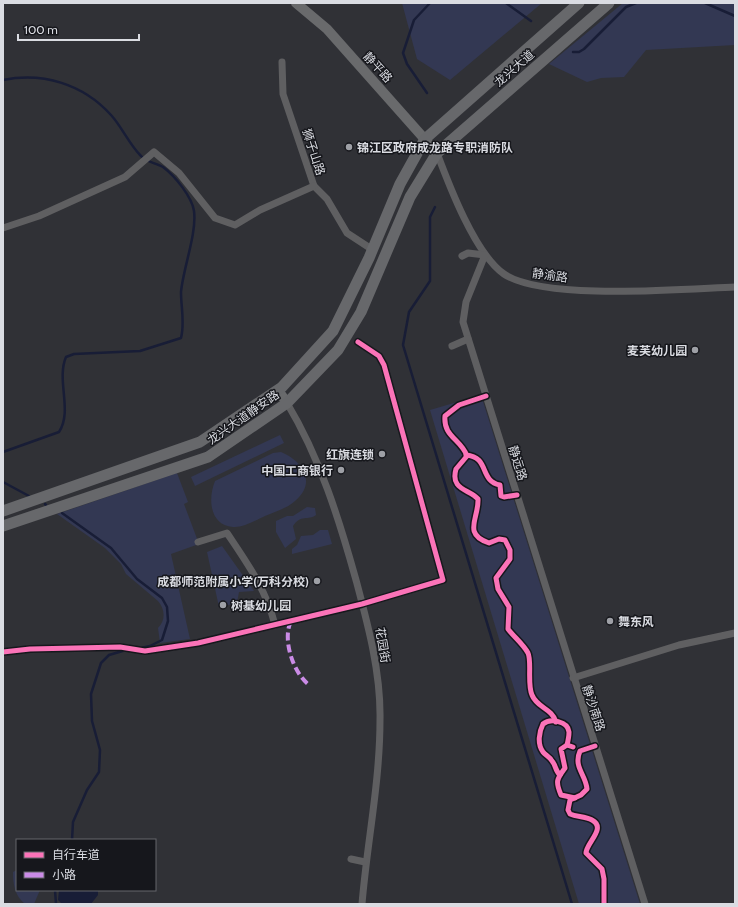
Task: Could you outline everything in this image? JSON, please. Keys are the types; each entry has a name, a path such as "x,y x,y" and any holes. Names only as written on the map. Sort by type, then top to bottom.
{"main road":[{"name":"龙兴大道","path":"424,139 579,3"},
{"name":"龙兴大道","path":"437,153 609,3"},
{"name":"龙兴大道静安路","path":"3,511 200,442 278,390 333,331 373,250 400,184 424,139"},
{"name":"龙兴大道静安路","path":"3,526 208,456 287,403 338,350 361,312 410,197 437,153"}],"street":[{"name":"静平路","path":"296,3 327,29 437,153"},
{"name":"狮子山路","path":"282,62 283,94 314,186 327,200 347,233 373,250"},
{"path":"3,228 39,216 125,177 154,152 179,173 215,218 235,225 260,210 314,186"},
{"name":"静渝路","path":"437,153 456,202 485,255 503,273 517,281 537,286 580,290 662,290 735,287"},
{"path":"462,256 468,253 485,255"},
{"name":"静远路","path":"485,255 466,302 463,322 574,678"},
{"path":"452,346 468,339"},
{"path":"3,652 30,649 120,647 145,651 198,643 362,604 443,580 384,365 379,356 358,342"},
{"path":"278,390 287,403"},
{"name":"花园街","path":"287,403 303,429 337,515 362,604 377,677 380,720 374,807 362,904"},
{"path":"198,542 227,533 262,587 270,608 274,625"},
{"name":"静沙南路","path":"645,904 574,678 679,646 735,633"},
{"path":"351,859 366,862"}],"shaded area":[{"path":"402,3 542,3 450,80 417,59"},
{"path":"623,3 735,3 735,45 646,50 624,77 601,78 587,82 549,64"},
{"path":"481,395 640,904 579,904 430,410"},
{"path":"280,435 284,443 195,486 191,477"},
{"path":"281,452 296,461 304,473 306,480 302,494 289,506 245,525 233,527 225,525 219,521 212,510 211,502 211,495 215,481 273,453"},
{"path":"177,473 188,502 184,504 199,544 171,554 190,639 160,643 158,628 161,625 164,614 158,601 126,574 121,564 105,548 57,514"},
{"path":"307,507 315,508 316,515 296,522 293,526 296,539 285,548 276,532 276,521 287,516 293,516"},
{"path":"320,530 328,530 332,544 292,554 292,549 297,545 301,536 313,535"},
{"path":"222,546 254,591 239,592 237,603 219,607 207,552"},
{"path":"16,870 16,891 40,891 34,904 25,904 17,894 14,886 13,881 13,872"},
{"path":"59,891 98,891 98,895 91,904 62,904 58,900"}],"waterway":[{"path":"427,93 407,64 403,53 414,20 430,3"},
{"path":"506,3 531,21"},
{"path":"573,52 579,52 584,49 626,7 636,3"},
{"path":"705,3 735,16"},
{"path":"3,80 18,78 47,79 75,88 88,95 111,115 143,158 163,167 178,181 190,199 194,211 194,230 181,292 183,321 181,338 140,351 74,354 66,357 63,366 65,415 59,432 3,452"},
{"path":"435,207 430,217 430,281 409,312 403,345 572,904"},
{"path":"3,482 29,496"},
{"path":"62,513 111,548 137,579 162,598 167,607 168,621 162,640 150,646 141,648"},
{"path":"72,839 73,822 87,790 99,772 100,750 92,721 91,694 101,663 109,655 126,650"},
{"path":"55,891 56,904"}],"marked path":[{"path":"291,621 288,637 290,655 298,672 308,684"}],"cycle path":[{"path":"3,652 30,649 120,647 145,651 198,643 362,604 443,580 384,365 379,356 358,342"},
{"path":"486,396 459,405 445,416 447,429 467,456 456,469 456,481 461,488 478,499 474,525 476,535 489,543 499,539 505,540 510,550 510,559 496,578 498,589 509,607 508,629 528,653 530,661 530,685 534,699 554,717 556,722"},
{"path":"466,455 478,460 482,464 489,479 493,483 500,485 501,496 517,495"},
{"path":"560,775 550,758 541,749 539,742 540,731 543,724 554,721 566,725 569,732 567,745"},
{"path":"573,747 567,745 561,749 565,768 558,780 558,786 561,795 575,798"},
{"path":"595,746 580,751 578,762 587,789 581,795 570,800 568,810 570,814 584,817 596,823 597,831 586,853 602,869 604,879 604,904"}],"place":[{"name":"锦江区政府成龙路专职消防队","path":"349,147"},
{"name":"麦芙幼儿园","path":"695,350"},
{"name":"红旗连锁","path":"382,454"},
{"name":"中国工商银行","path":"341,470"},
{"name":"成都师范附属小学(万科分校)","path":"317,581"},
{"name":"树基幼儿园","path":"223,605"},
{"name":"舞东风","path":"610,621"}]}
